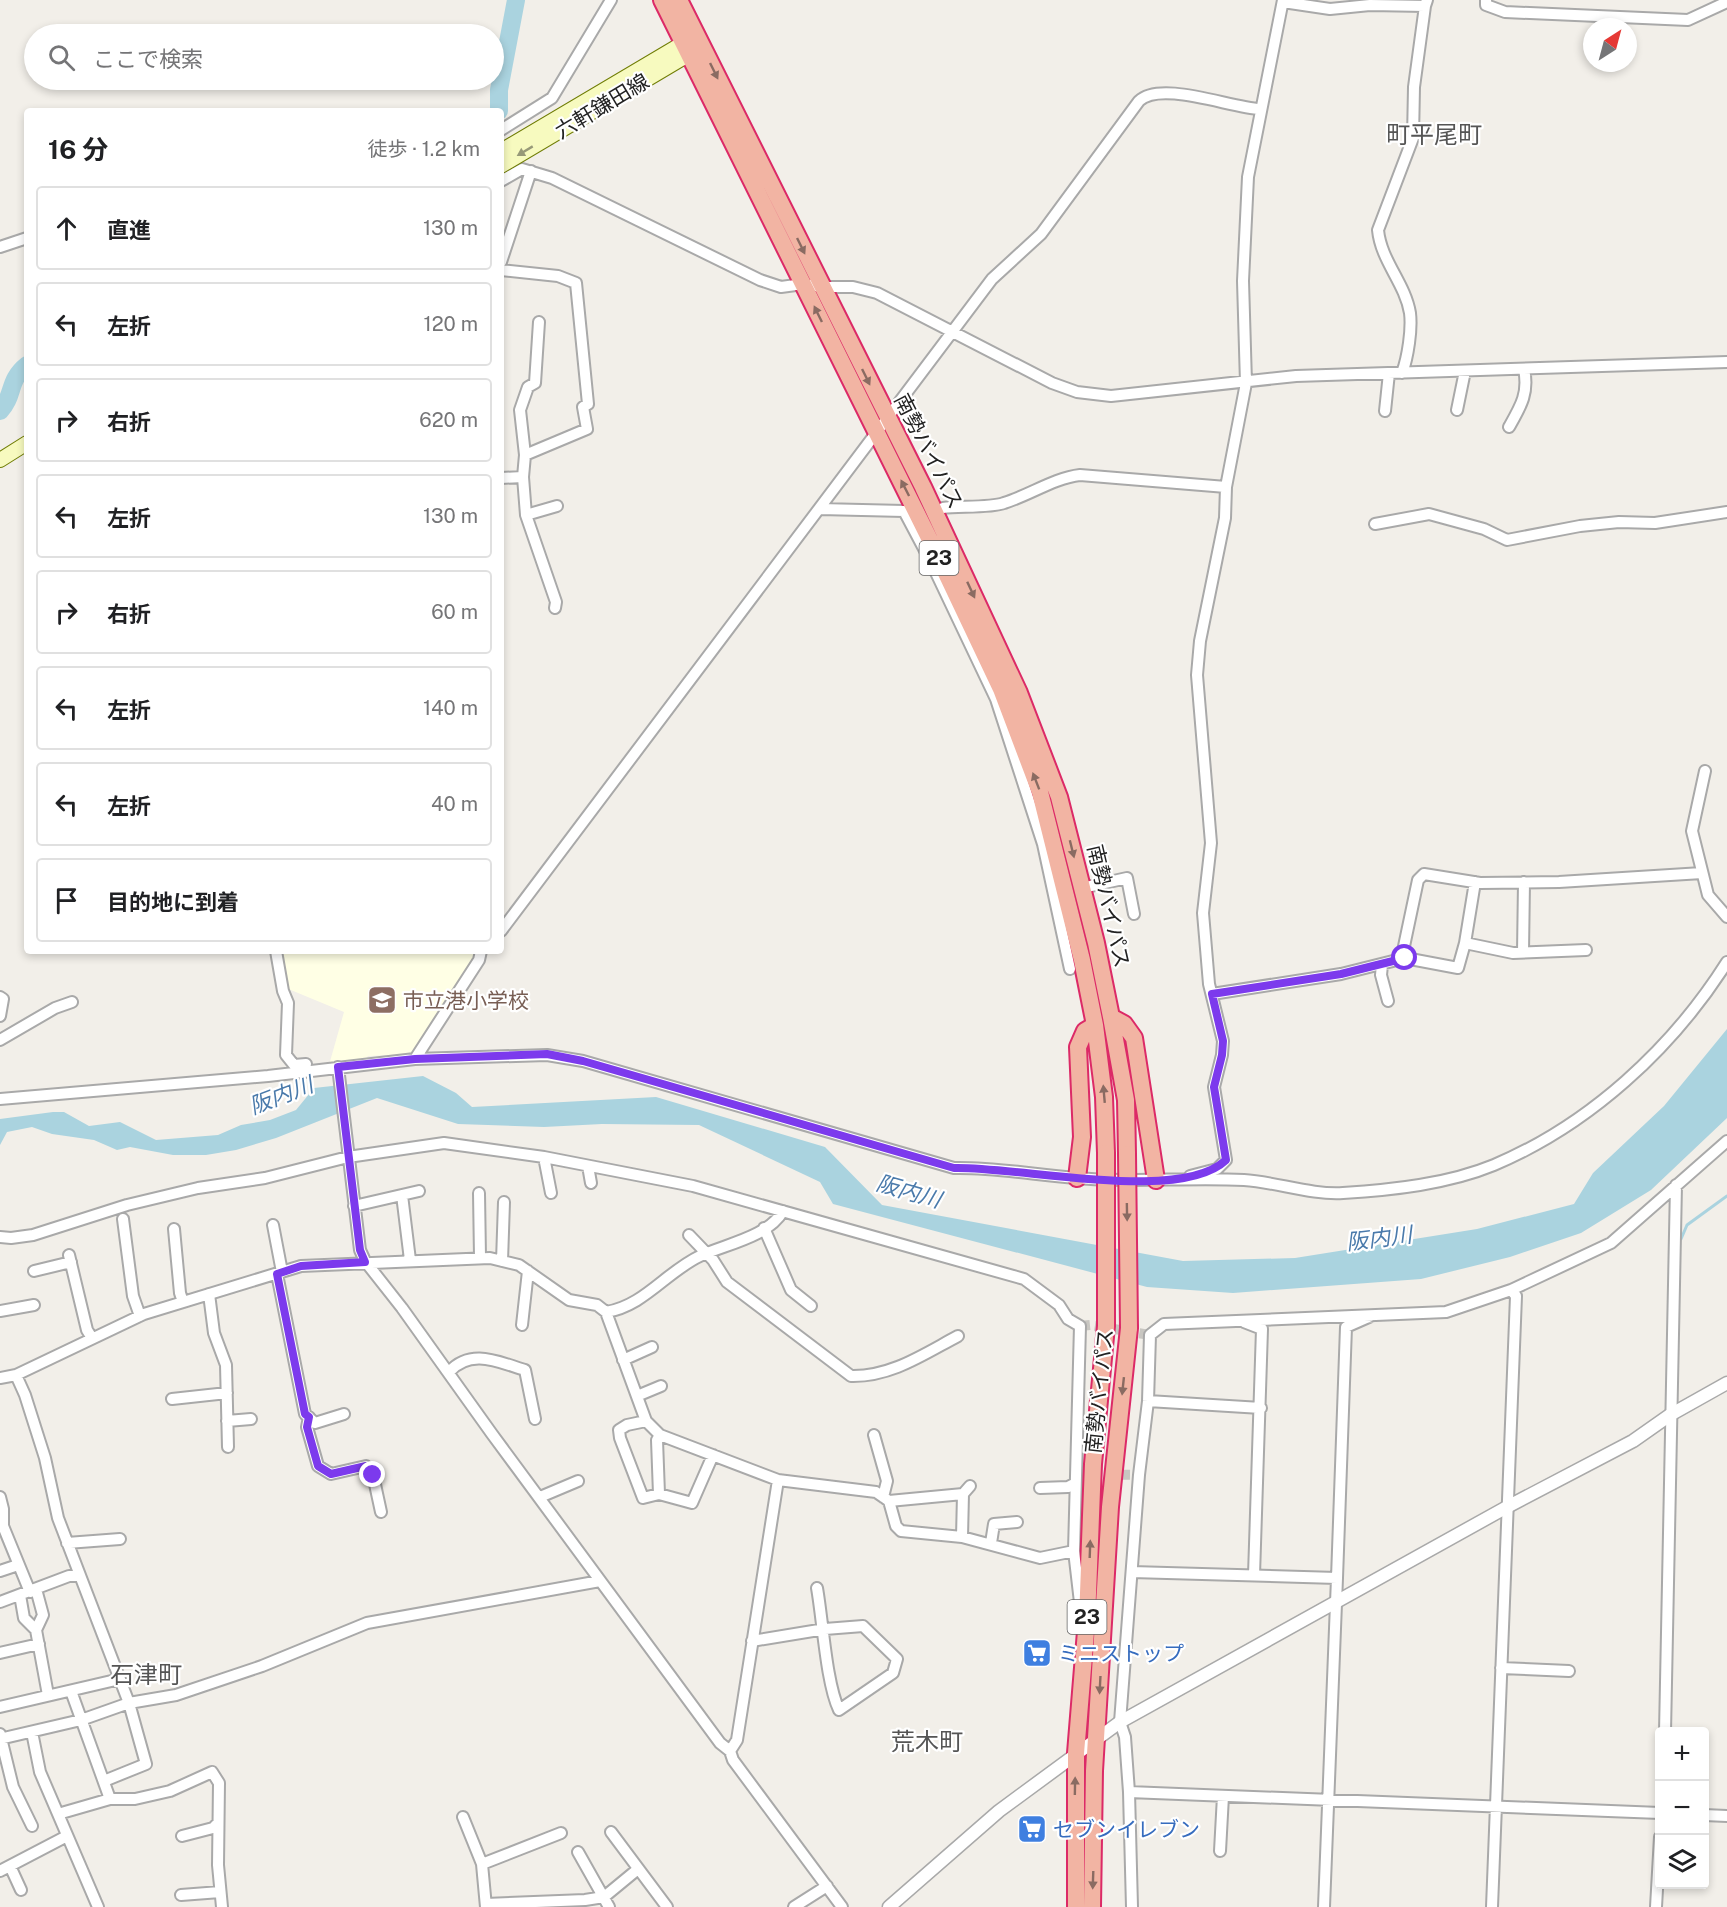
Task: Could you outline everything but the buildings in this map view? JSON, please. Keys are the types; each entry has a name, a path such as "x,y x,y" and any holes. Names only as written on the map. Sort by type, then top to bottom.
{"highway":[{"name":"南勢バイパス","path":"662,0 693,45 822,287 881,424 1001,689 1036,781 1079,949 1095,1025 1104,1097 1106,1326 1093,1464 1087,1619 1076,1754 1076,1907"},
{"name":"南勢バイパス","path":"679,0 693,45 803,284 881,424 922,487 1019,693 1059,797 1111,1017 1126,1100 1129,1328 1110,1508 1098,1738 1094,1771 1092,1907"},
{"path":"1111,1017 1124,1024 1134,1038 1156,1180"},
{"path":"1077,1178 1082,1137 1078,1047 1085,1031 1095,1025"}],"main road":[{"name":"六軒鎌田線","path":"504,149 693,45"},
{"name":"六軒鎌田線","path":"504,164 693,45"},
{"path":"0,450 24,436"},
{"path":"0,460 24,445"}],"street":[{"path":"504,128 552,98 611,0"},
{"path":"1486,0 1486,5 1505,12 1673,21 1701,16 1727,2"},
{"path":"1184,1179 1216,1169 1226,1160 1214,1087 1223,1041 1209,984 1203,913 1211,843 1197,675 1200,641 1225,518 1226,487 1246,383 1243,281 1248,177 1283,1 1330,9 1426,3 1414,87 1413,138 1378,230 1379,244 1410,314 1406,362 1402,373"},
{"path":"504,927 992,279 1041,234 1145,95 1172,93 1260,109"},
{"path":"504,179 522,169 552,178 760,280 780,286 803,284 822,287 853,287 877,293 952,333 1077,393 1112,396 1296,376 1727,362"},
{"path":"504,253 531,171"},
{"path":"0,247 24,239"},
{"path":"504,270 558,276 576,283 588,404 583,407 587,429 525,455"},
{"path":"539,322 535,384 528,387 520,410 525,455 523,477 526,515 556,602 555,608"},
{"path":"1509,428 1523,403 1527,385 1524,369"},
{"path":"1457,410 1465,370"},
{"path":"1385,411 1389,373"},
{"path":"943,508 1001,504 1046,488 1064,477 1080,474 1226,487"},
{"path":"504,478 523,477"},
{"path":"526,515 556,506"},
{"path":"820,509 904,511 931,562 996,699 1043,844 1070,969"},
{"path":"1375,524 1429,514 1484,530 1507,540 1580,526 1619,522 1655,523 1727,512"},
{"path":"1705,771 1692,831 1708,895 1727,917"},
{"path":"1405,958 1403,951 1418,880 1424,874 1475,882 1559,882 1702,873"},
{"path":"1082,888 1127,878 1134,914"},
{"path":"1212,994 1382,965 1405,958 1458,968 1465,943 1475,882"},
{"path":"1523,952 1524,882"},
{"path":"1465,943 1523,952 1586,950"},
{"path":"277,954 283,991 288,1003 287,1060 294,1065 321,1063 325,1068"},
{"path":"415,1059 481,954"},
{"path":"0,1099 325,1068 338,1070 415,1059 547,1054 583,1061 954,1168 985,1167 1077,1178 1245,1180 1340,1193 1446,1180 1493,1166 1543,1141 1577,1119 1623,1083 1660,1047 1727,962"},
{"path":"1382,965 1381,975 1388,1001"},
{"path":"0,997 3,999 0,1016"},
{"path":"0,1040 55,1008 72,1002"},
{"path":"338,1070 360,1250 365,1262 720,1743 730,1750 733,1760 842,1907"},
{"path":"1132,1907 1125,1737 1120,1722 1148,1401 1150,1335 1164,1324 1238,1319 1446,1312 1511,1290 1611,1243 1727,1141"},
{"path":"0,1237 33,1235 149,1199 198,1188 265,1178 348,1154 444,1143 544,1157 693,1186 1024,1279 1059,1305 1068,1319 1080,1326 1074,1551 1082,1618 1087,1619"},
{"path":"544,1157 551,1192"},
{"path":"588,1166 591,1183"},
{"path":"1665,1727 1676,1185"},
{"path":"354,1206 419,1191"},
{"path":"479,1193 480,1257"},
{"path":"402,1195 410,1260"},
{"path":"502,1261 504,1202"},
{"path":"606,1312 629,1307 666,1277 706,1254 764,1228 778,1219 783,1211"},
{"path":"123,1220 133,1296 140,1316"},
{"path":"273,1225 305,1414 315,1423 344,1414"},
{"path":"764,1228 791,1290 811,1306"},
{"path":"174,1229 180,1293 183,1302"},
{"path":"689,1235 713,1260 727,1282 851,1376 868,1377 908,1364 958,1336"},
{"path":"0,1378 16,1375 140,1316 301,1266 480,1257 519,1265 569,1300 597,1305 606,1312 646,1421 660,1435 778,1480 876,1492 886,1499 966,1490 962,1538"},
{"path":"34,1271 70,1258 87,1330 92,1338"},
{"path":"522,1325 528,1271"},
{"path":"1492,1907 1516,1296 1511,1290"},
{"path":"209,1294 214,1333 226,1365 228,1447"},
{"path":"0,1311 34,1305"},
{"path":"1324,1907 1346,1327 1377,1314"},
{"path":"1238,1319 1262,1329 1254,1575"},
{"path":"623,1359 652,1347"},
{"path":"448,1372 456,1364 475,1356 525,1370 535,1419"},
{"path":"16,1375 25,1395 45,1458 58,1518 129,1703 147,1764 104,1781"},
{"path":"889,1907 999,1811 1120,1722 1507,1507 1633,1441 1670,1415 1727,1383"},
{"path":"637,1396 661,1386"},
{"path":"172,1399 227,1393"},
{"path":"1148,1401 1261,1408"},
{"path":"309,1417 307,1427 318,1466 331,1474 366,1466 373,1475 381,1512"},
{"path":"227,1421 250,1419"},
{"path":"646,1421 627,1425 620,1430 620,1438 643,1498 658,1494 692,1503 713,1455"},
{"path":"874,1434 887,1480 886,1499 896,1526 901,1532 992,1543 1040,1558 1074,1551"},
{"path":"658,1494 657,1440 660,1435"},
{"path":"540,1497 578,1480"},
{"path":"730,1750 737,1740 778,1480"},
{"path":"1040,1488 1068,1487 1074,1484"},
{"path":"0,1497 3,1526 28,1592 43,1615 36,1630"},
{"path":"992,1543 994,1524 1017,1522"},
{"path":"67,1543 120,1539"},
{"path":"0,1571 18,1565"},
{"path":"1132,1572 1337,1578"},
{"path":"0,1602 69,1576 80,1576"},
{"path":"32,1826 13,1787 0,1737 81,1720 129,1703 176,1695 262,1666 367,1623 600,1581"},
{"path":"753,1641 825,1629 863,1626 897,1659 892,1673 839,1710 834,1699 825,1629 817,1588"},
{"path":"28,1592 24,1618 36,1630 48,1695"},
{"path":"0,1653 39,1644"},
{"path":"1501,1668 1569,1671"},
{"path":"0,1707 120,1679"},
{"path":"71,1691 110,1799"},
{"path":"32,1732 37,1763 98,1907"},
{"path":"58,1814 110,1799 135,1799 170,1791 212,1772 219,1783 218,1823 222,1907"},
{"path":"1128,1792 1655,1813"},
{"path":"1220,1851 1223,1796"},
{"path":"1709,1815 1727,1816"},
{"path":"463,1817 482,1864 486,1905 585,1900 607,1902"},
{"path":"182,1836 213,1828 218,1823"},
{"path":"611,1832 667,1907"},
{"path":"482,1864 561,1833"},
{"path":"21,1890 5,1869 67,1836"},
{"path":"579,1852 607,1902"},
{"path":"607,1902 638,1869"},
{"path":"794,1907 827,1886"},
{"path":"1656,1907 1657,1889"},
{"path":"181,1895 220,1892"}],"shaded area":[{"name":"市立港小学校","path":"280,954 475,954 476,960 412,1054 368,1056 365,1060 329,1065 344,1012 286,988"}],"water":[{"name":"阪内川","path":"1727,1029 1727,1118 1651,1190 1581,1233 1510,1257 1421,1279 1233,1293 1147,1287 833,1204 820,1182 699,1125 602,1124 544,1127 458,1124 377,1098 276,1138 236,1150 206,1155 173,1155 130,1147 117,1150 94,1140 52,1134 32,1127 7,1132 0,1145 0,1119 64,1112 89,1126 120,1122 156,1140 218,1135 241,1125 270,1120 296,1110 314,1088 423,1076 456,1093 472,1107 656,1097 825,1147 882,1205 1183,1261 1295,1258 1477,1229 1574,1204 1593,1173 1664,1106"}],"waterway":[{"path":"504,64 516,0"},
{"path":"499,90 499,108"},
{"path":"0,411 8,399 16,377 24,368"},
{"path":"1681,1239 1687,1225 1727,1196"}],"tunnel":[{"path":"1080,1326 1090,1325 1150,1335"},
{"path":"1075,1474 1139,1475"}],"place":[{"name":"市立港小学校","path":"382,1000"},
{"name":"ミニストップ","path":"1037,1653"},
{"name":"セブンイレブン","path":"1032,1829"}],"district":[{"name":"町平尾町","path":"1434,134"},
{"name":"石津町","path":"146,1674"},
{"name":"荒木町","path":"927,1741"}],"route":[{"path":"373,1475 366,1466 331,1474 318,1466 307,1427 309,1417 305,1414 277,1274 301,1266 365,1262 360,1250 348,1164 338,1067 415,1059 547,1054 583,1061 954,1168 985,1167 1077,1178 1184,1179 1216,1169 1226,1160 1214,1087 1223,1041 1212,994 1341,974 1405,958"}]}
